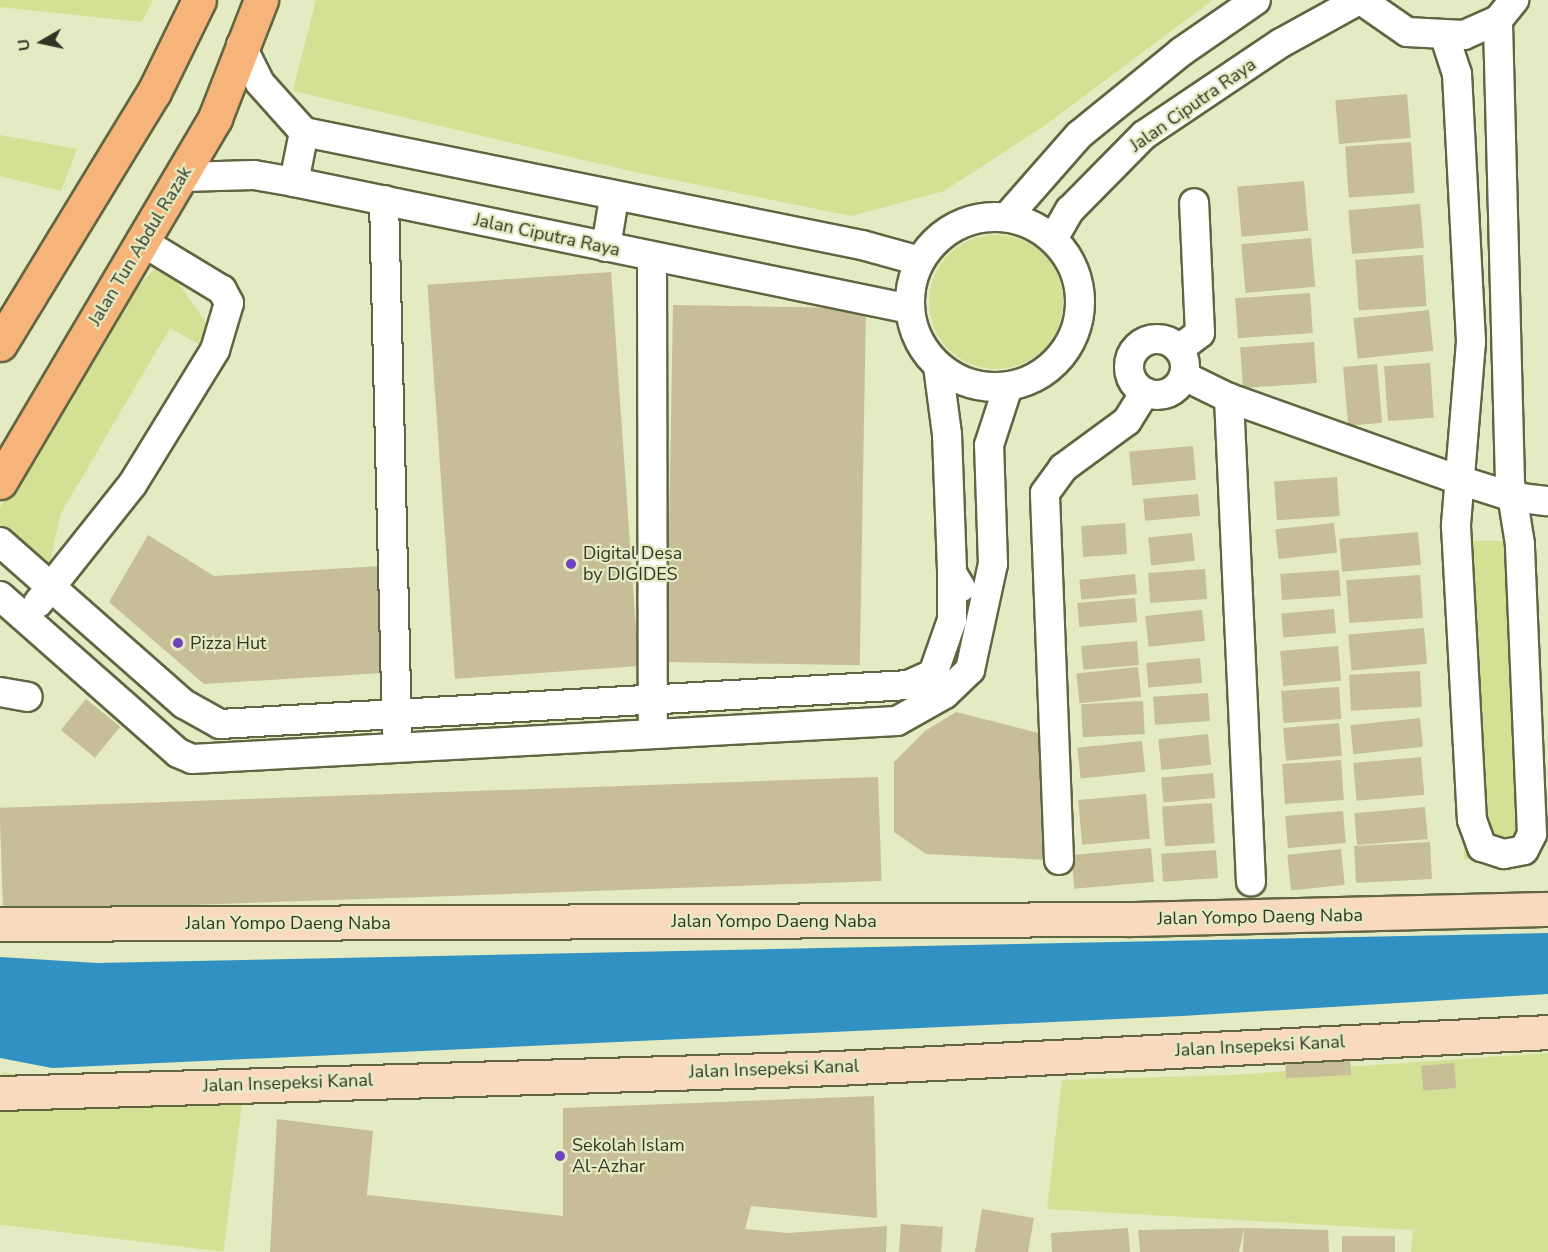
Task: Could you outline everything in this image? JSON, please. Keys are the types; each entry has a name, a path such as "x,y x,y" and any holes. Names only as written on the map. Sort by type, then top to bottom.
{"main road":[{"path":"4,328 154,92 199,0"},
{"name":"Jalan Tun Abdul Razak","path":"0,482 141,241 183,177 215,118 241,45 261,0"}],"street":[{"path":"1007,217 1079,135 1181,52 1256,0"},
{"name":"Jalan Ciputra Raya","path":"1053,239 1070,210 1144,135 1281,43 1360,0 1407,32 1464,35 1506,10"},
{"path":"1444,34 1457,74 1471,342 1466,439 1459,480 1456,525 1472,820 1482,847 1504,854 1524,850 1532,834 1520,543 1513,497 1506,10"},
{"path":"241,45 260,83 304,132 614,198 862,245 920,261"},
{"path":"294,182 304,132"},
{"name":"Jalan Ciputra Raya","path":"183,177 254,175 294,182 652,257 838,291 910,309"},
{"path":"606,247 614,198"},
{"path":"384,200 396,748"},
{"path":"1194,203 1191,361 1163,394 1145,392 1132,378 1133,352 1155,338 1191,361 1229,398 1459,480 1513,497 1548,501"},
{"path":"1007,217 1032,224 1053,239 1071,263 1080,293 1078,323 1065,351 1044,373 1008,387 974,386 938,366 923,348 910,309 911,284 920,261 938,238 963,222 1007,217"},
{"path":"26,619 132,485 215,350 229,303 222,290 141,241"},
{"path":"652,257 653,734"},
{"path":"0,542 206,720 284,723 397,712 908,685 933,674 952,620 947,434 938,366"},
{"path":"0,596 178,753 192,759 897,721 945,694 970,670 993,564 989,445 1008,387"},
{"path":"1059,860 1045,493 1063,468 1127,421 1145,392"},
{"path":"1229,398 1251,882"},
{"path":"952,573 958,586 972,594 987,589 993,564"},
{"path":"897,721 907,706 908,685"},
{"path":"0,692 28,697"},
{"path":"516,707 520,741"},
{"path":"281,754 284,723"},
{"name":"Jalan Yompo Daeng Naba","path":"0,924 1130,919 1548,909"},
{"name":"Jalan Insepeksi Kanal","path":"0,1093 836,1068 1548,1032"}],"green space":[{"path":"0,0 153,0 142,22 0,7"},
{"path":"316,0 1213,0 1044,126 944,191 851,216 630,171 293,91"},
{"path":"0,135 77,149 61,191 0,176"},
{"path":"996,235 1022,240 1043,255 1058,276 1063,302 1058,328 1043,349 1022,364 996,369 970,364 949,349 934,328 929,302 934,276 949,255 970,240"},
{"path":"163,261 205,321 206,348 170,328 61,513 49,566 0,527 0,508 137,287"},
{"path":"1464,541 1527,541 1527,859 1464,859"},
{"path":"1548,1053 1548,1252 1411,1252 1413,1230 1047,1209 1062,1080 1232,1075"},
{"path":"2,1073 242,1102 224,1252 0,1224"}],"water":[{"path":"1548,933 1548,994 1182,1016 52,1068 0,1058 0,957 97,963"}],"building":[{"path":"1407,94 1411,138 1339,144 1335,100"},
{"path":"1411,142 1415,193 1349,197 1345,147"},
{"path":"1304,181 1308,231 1242,237 1237,187"},
{"path":"1420,204 1424,248 1352,254 1348,210"},
{"path":"1311,238 1315,287 1246,293 1241,244"},
{"path":"1423,255 1427,306 1359,311 1355,260"},
{"path":"611,272 639,666 455,679 427,285"},
{"path":"1310,293 1313,333 1238,338 1235,298"},
{"path":"673,305 866,308 860,665 667,662"},
{"path":"1429,310 1433,351 1358,359 1353,318"},
{"path":"1314,342 1317,383 1243,388 1240,347"},
{"path":"1430,363 1434,418 1388,421 1384,366"},
{"path":"1377,364 1382,423 1348,426 1343,367"},
{"path":"1193,446 1196,480 1132,485 1129,452"},
{"path":"1337,477 1340,516 1277,520 1274,481"},
{"path":"1198,494 1200,516 1145,521 1143,499"},
{"path":"1125,523 1127,554 1083,557 1081,526"},
{"path":"1334,523 1337,553 1278,559 1275,529"},
{"path":"1418,532 1421,565 1342,572 1339,539"},
{"path":"1192,533 1195,561 1151,565 1148,538"},
{"path":"148,535 214,576 381,566 383,673 204,684 109,602"},
{"path":"1205,569 1207,599 1150,603 1148,573"},
{"path":"1339,570 1341,596 1282,600 1280,574"},
{"path":"1135,574 1137,594 1081,600 1079,580"},
{"path":"1420,575 1423,618 1349,623 1346,580"},
{"path":"1135,598 1137,622 1079,627 1077,603"},
{"path":"1334,609 1336,633 1283,638 1281,614"},
{"path":"1202,610 1205,641 1149,647 1145,616"},
{"path":"1424,628 1427,664 1351,670 1348,635"},
{"path":"1137,641 1139,665 1083,670 1081,646"},
{"path":"1338,646 1341,681 1283,686 1280,651"},
{"path":"1200,658 1202,683 1148,688 1146,663"},
{"path":"1138,667 1141,697 1079,703 1076,673"},
{"path":"1420,671 1422,707 1351,711 1349,675"},
{"path":"1339,687 1341,719 1283,723 1281,691"},
{"path":"1208,693 1210,721 1155,725 1153,697"},
{"path":"86,699 120,727 95,758 61,730"},
{"path":"1143,701 1145,734 1083,737 1081,704"},
{"path":"956,712 1042,734 1047,860 926,854 894,832 894,762 925,731"},
{"path":"1420,718 1423,747 1353,754 1350,725"},
{"path":"1339,723 1342,756 1286,761 1283,728"},
{"path":"1208,734 1211,765 1162,770 1158,739"},
{"path":"1142,741 1145,772 1081,779 1077,748"},
{"path":"1421,757 1424,795 1357,801 1353,763"},
{"path":"1341,760 1344,800 1285,804 1282,764"},
{"path":"1213,773 1215,798 1163,802 1161,778"},
{"path":"878,777 882,881 3,912 0,808"},
{"path":"1146,794 1150,839 1082,845 1078,800"},
{"path":"1212,803 1215,843 1165,846 1162,806"},
{"path":"1425,807 1428,839 1357,845 1354,813"},
{"path":"1343,811 1346,843 1288,848 1285,816"},
{"path":"1430,842 1432,879 1356,883 1354,846"},
{"path":"1151,848 1154,882 1074,889 1071,855"},
{"path":"1341,849 1345,885 1291,890 1287,855"},
{"path":"1216,850 1218,878 1163,882 1161,854"},
{"path":"1350,1055 1351,1075 1286,1078 1285,1058"},
{"path":"1454,1063 1456,1088 1423,1091 1421,1066"},
{"name":"Sekolah Islam Al-Azhar","path":"874,1096 877,1218 751,1206 745,1229 788,1233 887,1226 886,1252 270,1252 277,1119 373,1131 367,1195 563,1216 563,1108"},
{"path":"982,1209 1034,1218 1028,1252 975,1252"},
{"path":"901,1224 943,1227 941,1252 899,1252"},
{"path":"1128,1228 1130,1252 1052,1252 1051,1233"},
{"path":"1244,1228 1328,1230 1329,1252 1243,1252"},
{"path":"1244,1228 1239,1252 1140,1252 1138,1230"},
{"path":"1342,1236 1395,1236 1395,1252 1342,1252"}],"place":[{"name":"Digital Desa by DIGIDES","path":"571,564"},
{"name":"Pizza Hut","path":"178,643"},
{"name":"Sekolah Islam Al-Azhar","path":"560,1156"}]}
